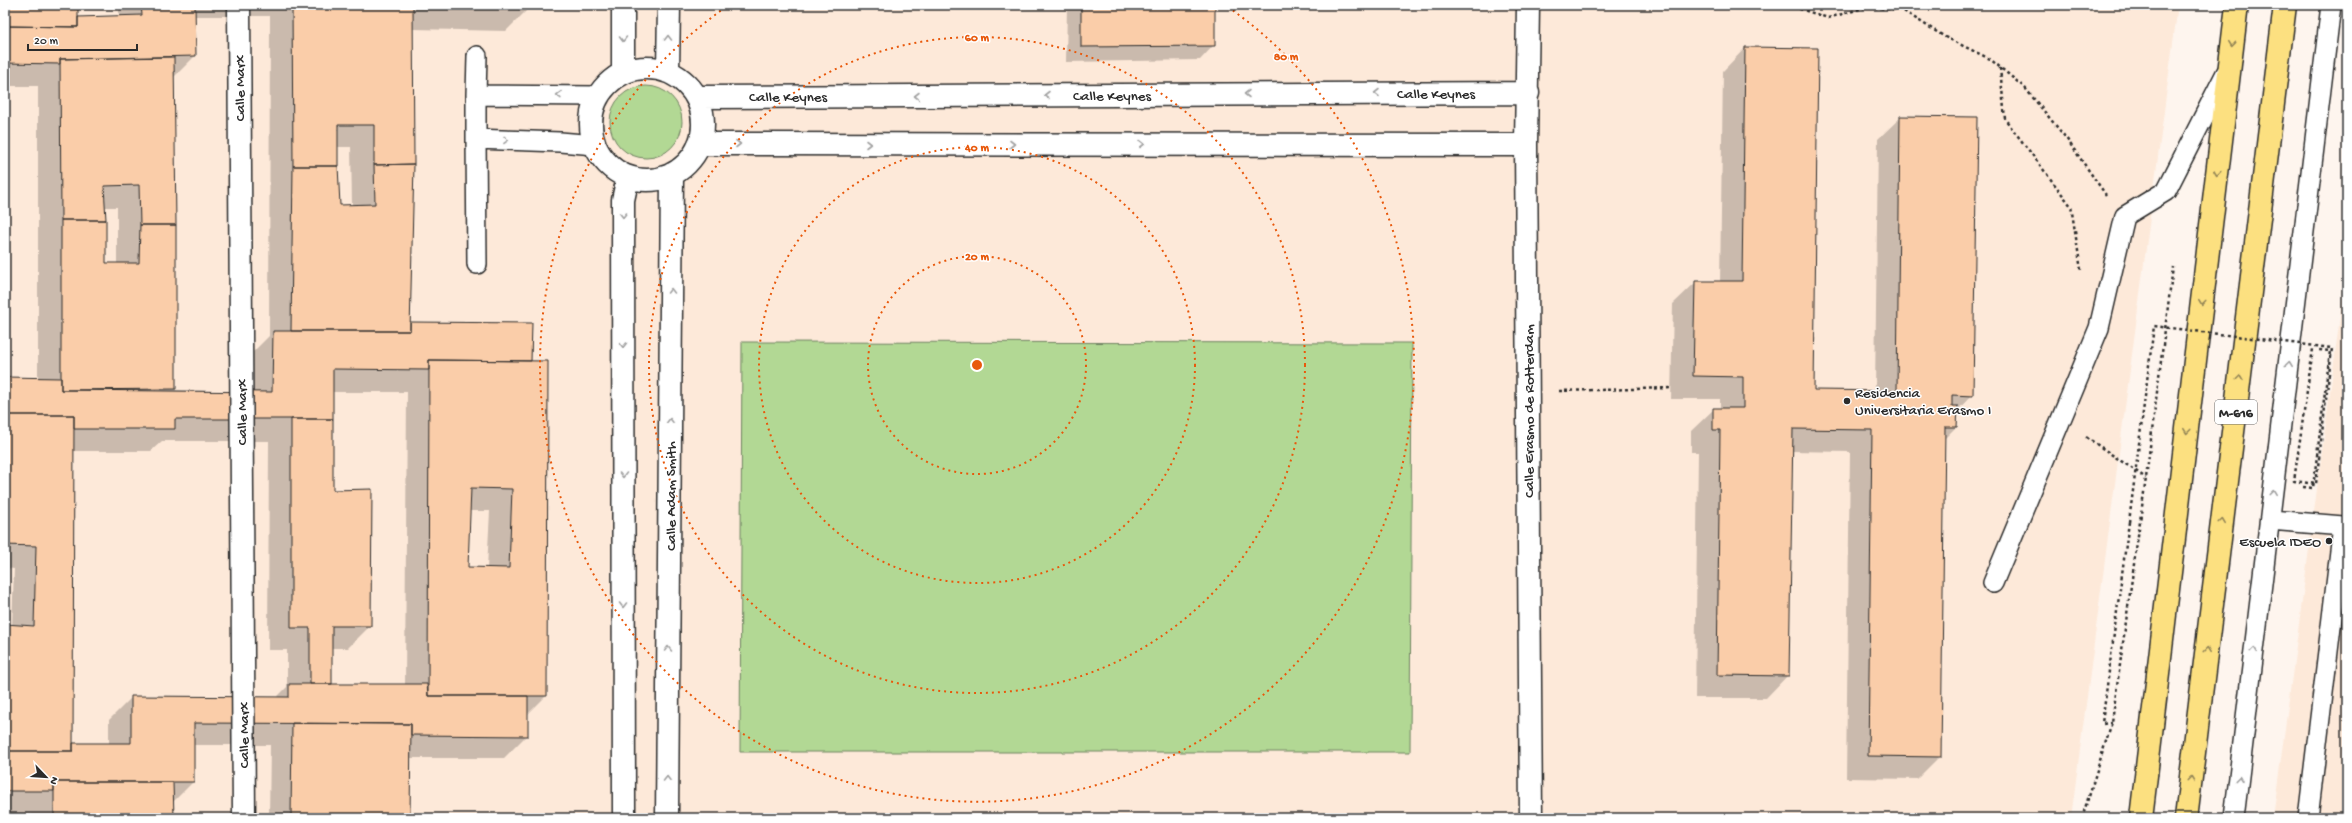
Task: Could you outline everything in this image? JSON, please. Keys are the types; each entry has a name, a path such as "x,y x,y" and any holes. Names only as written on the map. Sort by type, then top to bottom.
{"highway":[{"path":"2141,818 2237,5"},
{"name":"M-616","path":"2186,818 2286,5"}],"street":[{"name":"Calle Marx","path":"239,5 244,818"},
{"path":"623,5 623,73"},
{"path":"668,72 669,5"},
{"name":"Calle Erasmo de Rotterdam","path":"1528,5 1528,93 1526,145 1531,818"},
{"path":"638,68 653,68 668,72 688,86 696,97 701,112 703,128 699,144 688,161 672,174 658,179 643,180 628,177 614,169 603,159 595,145 591,129 592,112 598,96 609,82 623,73 638,68"},
{"name":"Calle Keynes","path":"696,97 1528,93"},
{"path":"699,144 1526,145"},
{"name":"Calle Adam Smith","path":"667,818 672,174"},
{"path":"624,818 623,200 628,177"}],"lane":[{"path":"2234,818 2331,5"},
{"path":"477,56 477,264"},
{"path":"1993,583 2099,328 2125,216 2166,191 2230,67"},
{"path":"476,95 598,96"},
{"path":"476,139 560,142 595,145"},
{"path":"2270,520 2345,519 2308,818"}],"path":[{"path":"1788,5 1828,18 1867,7 1902,10 1945,37 1990,59 2025,88 2066,138 2104,194 2125,216"},
{"path":"2000,68 2004,119 2071,206 2084,290 2103,309"},
{"path":"2082,818 2112,722 2146,478 2174,259"},
{"path":"2112,722 2102,723 2154,326 2332,348 2316,484 2309,483 2294,481 2313,349 2330,350 2318,442 2318,450 2314,480 2313,488 2300,487"},
{"path":"1559,391 1672,388"},
{"path":"2082,435 2146,478"}],"shaded area":[{"path":"5,5 2178,5 2071,818 5,818"},
{"name":"Escuela IDEO","path":"2347,265 2347,818 2273,818"}],"green space":[{"path":"943,5 1043,5 1038,8"},
{"path":"646,86 666,92 676,102 682,122 676,142 666,152 646,158 626,152 616,142 610,122 616,102 626,92"},
{"path":"742,342 1412,343 1410,752 740,752"}],"building":[{"path":"5,5 78,5 78,27 5,26"},
{"path":"141,5 195,5 196,56 60,59 60,64 5,63 5,26 78,27 78,17 142,15"},
{"path":"292,5 413,5 414,164 374,165 374,125 338,125 338,166 293,166"},
{"path":"530,5 530,9 413,6"},
{"path":"1081,5 1215,5 1215,46 1081,47"},
{"name":"Residencia Universitaria Erasmo I","path":"1745,47 1818,48 1814,390 1897,391 1900,116 1977,117 1973,396 1952,395 1952,406 1958,406 1957,427 1945,427 1941,757 1868,756 1872,430 1793,429 1789,676 1717,675 1720,430 1713,430 1713,408 1743,408 1743,377 1693,376 1695,281 1742,281"},
{"path":"174,57 176,225 140,225 139,185 104,186 106,220 61,220 60,59"},
{"path":"414,164 410,331 291,331 293,166 338,166 340,205 375,204 374,165"},
{"path":"61,220 106,220 106,263 139,263 140,225 176,225 176,389 61,390"},
{"path":"410,322 532,323 531,361 429,360 429,370 333,369 333,419 175,419 175,429 74,429 74,415 5,415 5,377 61,378 61,390 272,392 273,331 410,331"},
{"path":"429,360 548,361 547,696 428,696","holes":["471,488 512,489 509,568 468,567"]},
{"path":"5,415 74,415 73,751 5,751 5,624 34,626 36,546 5,545"},
{"path":"291,419 333,419 333,490 372,489 371,626 332,626 332,684 310,684 310,628 291,628"},
{"path":"289,684 427,684 428,696 528,696 528,736 411,735 411,724 194,723 194,782 54,782 54,791 5,791 5,751 73,751 73,743 131,743 131,696 289,697"},
{"path":"292,723 411,724 410,818 291,818"},
{"path":"54,782 173,782 174,818 54,818"}],"place":[{"name":"Residencia Universitaria Erasmo I","path":"1847,401"},
{"name":"Escuela IDEO","path":"2329,541"}]}
